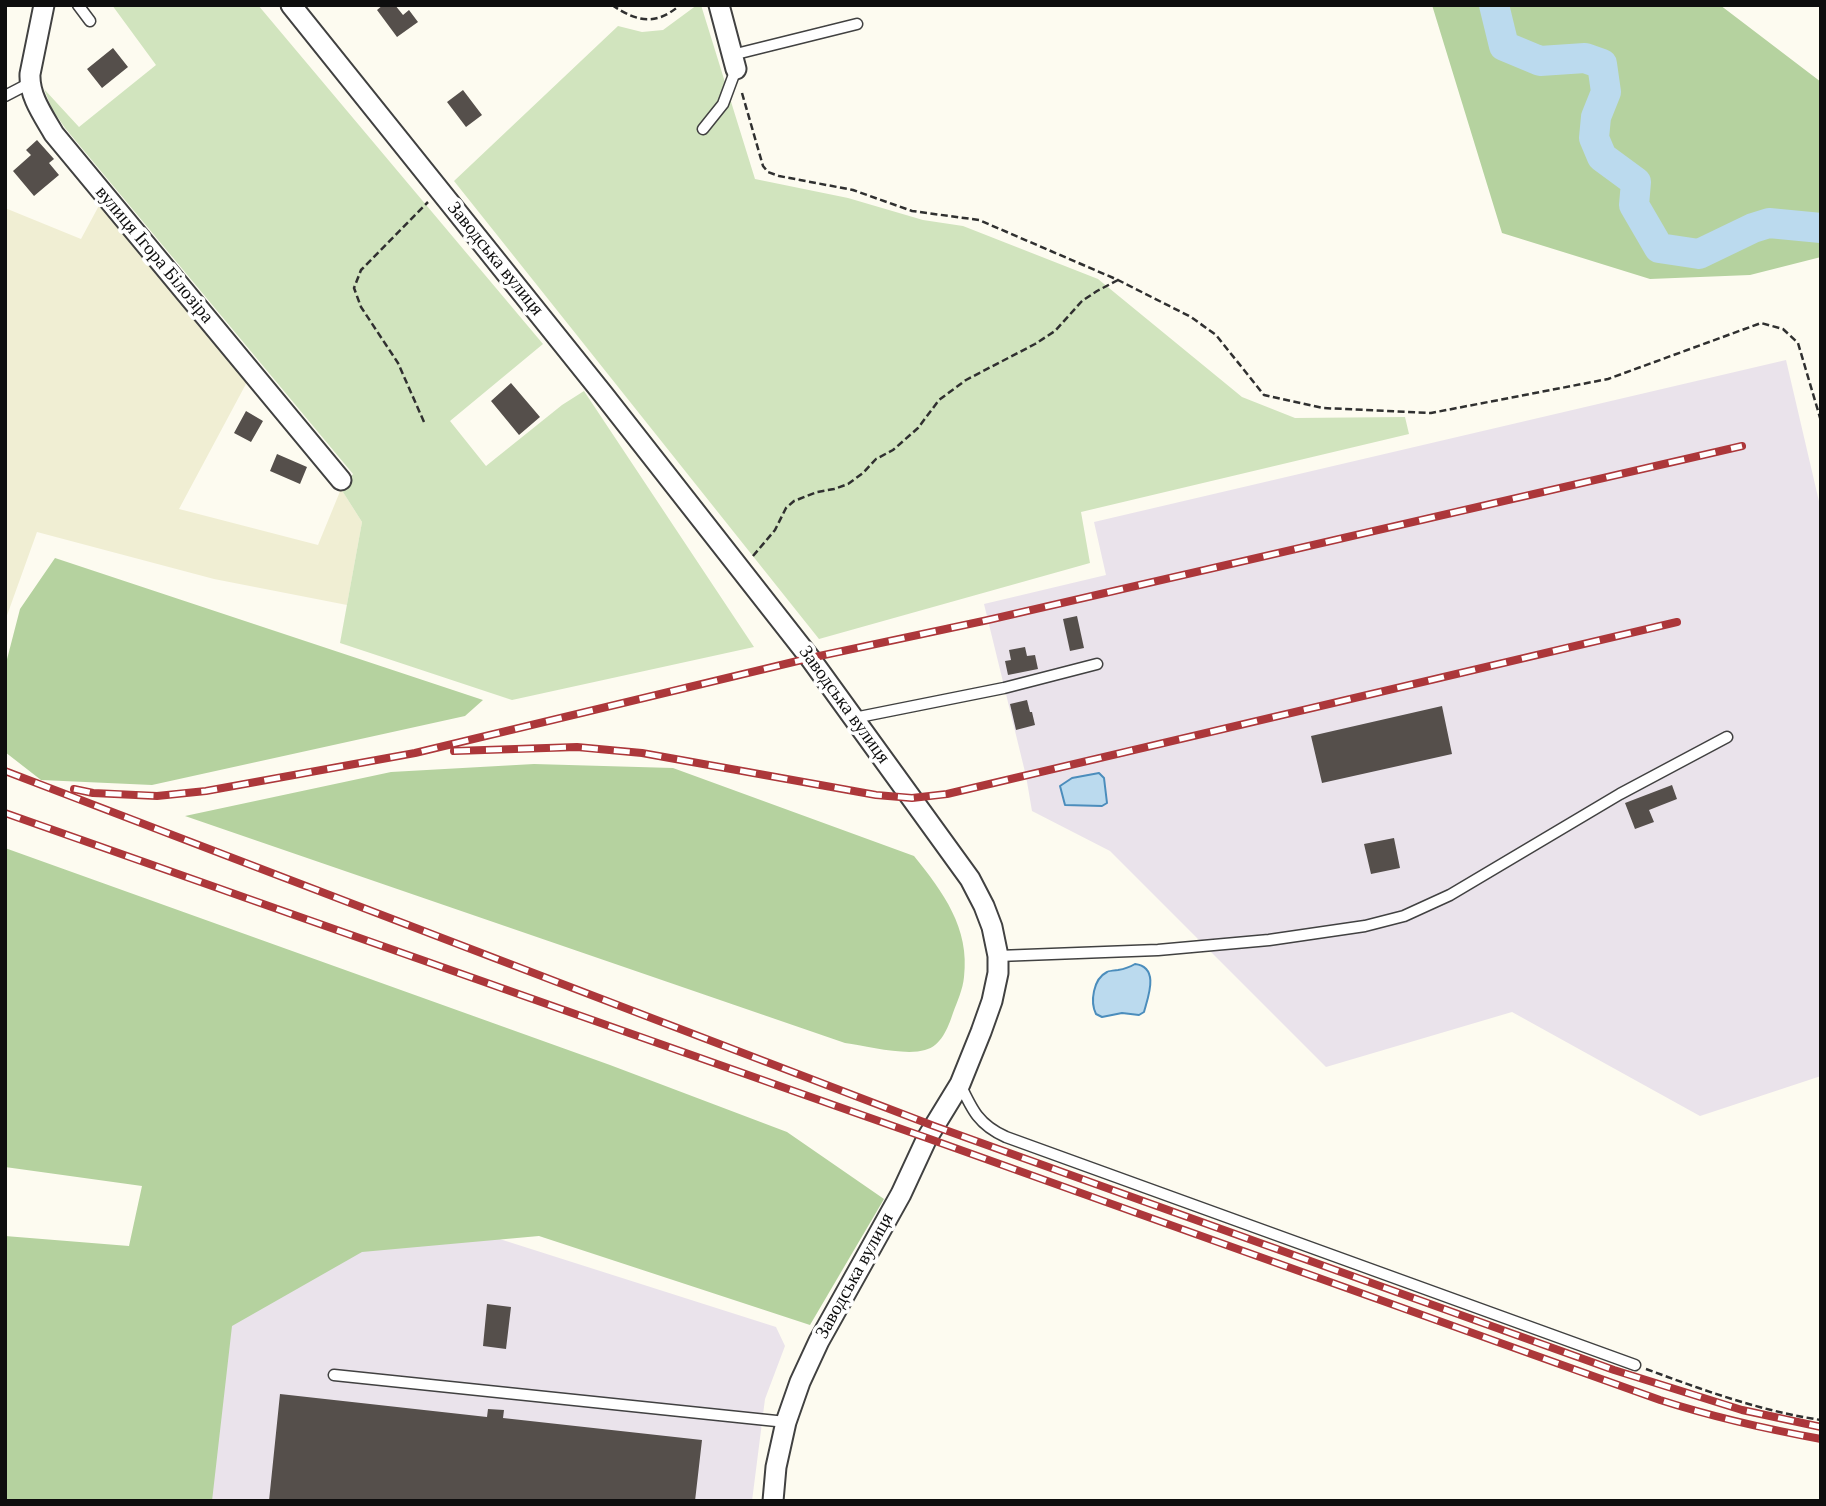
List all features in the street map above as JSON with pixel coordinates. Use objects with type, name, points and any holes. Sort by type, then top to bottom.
[{"type":"street","points":[[30,83],[44,5]]},
{"type":"street","name":"Заводська вулиця","points":[[290,5],[603,394],[810,658],[970,879],[992,927],[998,956],[998,973],[981,1032],[960,1084],[927,1138],[901,1194],[819,1341],[800,1382],[786,1422],[776,1467],[773,1501]]},
{"type":"street","points":[[719,5],[734,62]]},
{"type":"street","name":"вулиця Ігора Білозіра","points":[[30,83],[40,112],[54,134],[341,480]]},
{"type":"lane","points":[[78,5],[90,21]]},
{"type":"lane","points":[[704,129],[723,104],[734,62],[857,24]]},
{"type":"lane","points":[[5,96],[30,83]]},
{"type":"lane","points":[[854,718],[1004,688],[1097,664]]},
{"type":"lane","points":[[998,956],[1158,950],[1255,941],[1365,926],[1404,916],[1450,895],[1620,794],[1727,737]]},
{"type":"lane","points":[[960,1084],[972,1110],[983,1123],[1006,1137],[1635,1365]]},
{"type":"lane","points":[[334,1375],[786,1422]]},
{"type":"path","points":[[612,5],[624,13],[649,21],[680,5]]},
{"type":"path","points":[[734,62],[763,166],[768,172],[853,190],[912,211],[979,220],[1118,280],[1191,317],[1216,335],[1264,395],[1323,408],[1431,413],[1608,379],[1760,323],[1783,329],[1798,343],[1821,421]]},
{"type":"path","points":[[424,422],[398,363],[361,307],[354,288],[362,270],[440,191]]},
{"type":"path","points":[[739,568],[757,552],[775,530],[786,508],[794,501],[848,484],[918,428],[939,400],[965,380],[1055,331],[1082,301],[1118,280]]},
{"type":"path","points":[[1635,1365],[1742,1402],[1821,1420]]},
{"type":"shaded area","points":[[102,200],[247,382],[179,509],[318,545],[341,489],[362,522],[347,605],[214,579],[37,532],[5,621],[5,208],[81,239]]},
{"type":"shaded area","points":[[1786,360],[1821,510],[1821,1076],[1700,1116],[1512,1012],[1326,1067],[1110,851],[1032,811],[984,604],[1106,575],[1094,522]]},
{"type":"shaded area","points":[[173,1135],[776,1327],[785,1346],[765,1399],[752,1501],[99,1501]]},
{"type":"green space","points":[[112,5],[258,5],[543,344],[450,421],[486,466],[562,405],[584,391],[754,647],[512,700],[340,643],[362,522],[341,489],[353,474],[65,128],[52,109],[44,89],[79,127],[156,65]]},
{"type":"green space","points":[[697,5],[701,5],[755,179],[848,198],[923,220],[963,226],[1098,279],[1242,397],[1295,418],[1405,417],[1409,434],[1081,512],[1090,563],[819,639],[454,181],[618,26],[642,32],[663,30]]},
{"type":"green space","points":[[1432,5],[1720,5],[1821,82],[1821,257],[1750,275],[1650,279],[1502,233]]},
{"type":"green space","points":[[55,558],[483,700],[465,716],[152,785],[41,780],[5,752],[5,667],[20,609]]},
{"type":"green space","points":[[534,764],[673,768],[914,856],[944,897],[963,942],[963,982],[943,1036],[931,1048],[917,1052],[845,1043],[185,816],[391,772]]},
{"type":"green space","points":[[5,848],[610,1065],[787,1132],[884,1199],[810,1325],[539,1236],[362,1252],[232,1326],[212,1501],[5,1501],[5,1236],[129,1246],[142,1186],[5,1167]]},
{"type":"water","points":[[1099,773],[1104,778],[1107,803],[1102,806],[1065,805],[1060,786],[1072,778]]},
{"type":"water","points":[[1135,964],[1143,966],[1150,977],[1150,991],[1144,1012],[1139,1015],[1122,1013],[1102,1017],[1096,1014],[1093,997],[1102,975]]},
{"type":"building","points":[[383,5],[395,5],[403,15],[409,10],[418,22],[397,37],[377,10]]},
{"type":"building","points":[[113,48],[128,67],[102,88],[87,69]]},
{"type":"building","points":[[463,90],[482,115],[466,127],[447,102]]},
{"type":"building","points":[[37,140],[54,159],[49,163],[59,175],[34,196],[13,171],[31,155],[26,150]]},
{"type":"building","points":[[511,383],[540,417],[519,435],[491,401]]},
{"type":"building","points":[[246,411],[263,421],[251,442],[234,433]]},
{"type":"building","points":[[277,454],[307,467],[300,484],[270,471]]},
{"type":"building","points":[[1077,616],[1084,648],[1070,651],[1063,619]]},
{"type":"building","points":[[1025,647],[1027,656],[1035,655],[1038,669],[1008,675],[1005,661],[1011,660],[1009,650]]},
{"type":"building","points":[[1027,700],[1035,725],[1016,730],[1010,704]]},
{"type":"building","points":[[1442,706],[1452,754],[1322,783],[1311,736]]},
{"type":"building","points":[[1672,785],[1677,799],[1649,810],[1654,822],[1635,829],[1625,803]]},
{"type":"building","points":[[1394,838],[1400,868],[1371,874],[1364,844]]},
{"type":"building","points":[[487,1304],[511,1307],[506,1349],[483,1346]]},
{"type":"building","points":[[280,1394],[487,1417],[488,1409],[504,1410],[503,1418],[702,1440],[695,1501],[269,1501]]},
{"type":"waterway","points":[[1494,5],[1504,46],[1540,61],[1585,58],[1602,64],[1606,92],[1596,117],[1594,138],[1602,157],[1636,182],[1634,205],[1659,248],[1699,254],[1769,223],[1821,228]]},
{"type":"railway","points":[[74,789],[93,793],[157,796],[206,791],[415,753],[810,658],[988,620],[1742,446]]},
{"type":"railway","points":[[454,751],[577,747],[642,753],[876,795],[912,798],[947,794],[1677,622]]},
{"type":"railway","points":[[5,771],[934,1126],[1614,1370],[1742,1410],[1821,1427]]},
{"type":"railway","points":[[5,813],[1660,1400],[1740,1422],[1821,1439]]}]
